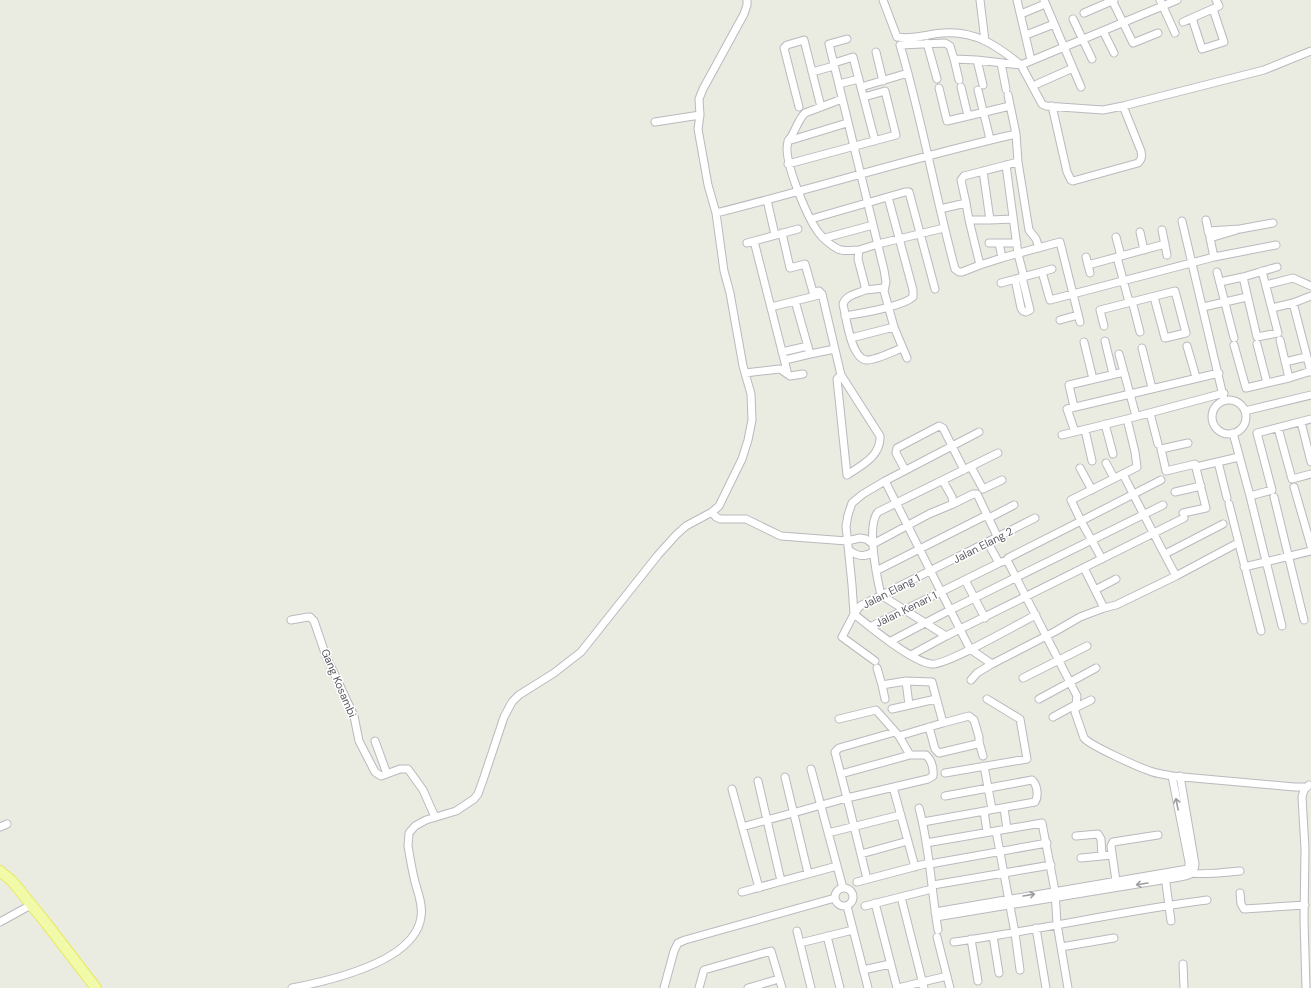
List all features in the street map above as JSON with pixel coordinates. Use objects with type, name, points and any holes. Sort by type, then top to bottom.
[{"type":"main road","points":[[0,871],[12,881],[96,988]]},
{"type":"street","points":[[292,988],[370,966],[396,952],[410,940],[421,918],[421,907],[412,868],[408,839],[409,834],[415,826],[426,820],[456,811],[470,802],[478,794],[504,717],[514,699],[581,652],[658,555],[676,535],[686,526],[712,512],[722,502],[742,459],[752,420],[752,394],[745,373],[730,293],[724,271],[716,213],[708,185],[698,129],[700,99],[703,89],[744,14],[747,0]]},
{"type":"street","points":[[883,0],[898,37],[909,39],[943,33],[965,33],[985,41],[997,47],[1021,65],[1042,104],[1046,106],[1103,110],[1123,106],[1264,70],[1311,51]]},
{"type":"street","points":[[980,0],[985,41]]},
{"type":"street","points":[[1017,0],[1031,60]]},
{"type":"street","points":[[954,59],[1021,65],[1122,23],[1162,3],[1177,0]]},
{"type":"street","points":[[1183,22],[1219,6],[1216,0]]},
{"type":"street","points":[[1084,13],[1111,1],[1133,43],[1158,33]]},
{"type":"street","points":[[1021,14],[1045,2],[1081,87]]},
{"type":"street","points":[[1162,3],[1175,33]]},
{"type":"street","points":[[1213,9],[1224,42]]},
{"type":"street","points":[[1073,18],[1092,59]]},
{"type":"street","points":[[1192,18],[1202,49],[1232,40]]},
{"type":"street","points":[[1026,35],[1054,24]]},
{"type":"street","points":[[1103,31],[1114,53]]},
{"type":"street","points":[[847,39],[829,44],[847,123],[886,278],[884,288],[888,307],[894,327],[907,358]]},
{"type":"street","points":[[799,107],[784,48],[786,45],[804,40],[821,107]]},
{"type":"street","points":[[959,80],[954,59],[946,42],[900,45],[908,73],[944,228],[957,271],[962,272],[1002,258],[1060,242],[1079,319],[1060,320]]},
{"type":"street","points":[[927,43],[937,80]]},
{"type":"street","points":[[876,52],[883,81]]},
{"type":"street","points":[[812,72],[853,57],[875,141]]},
{"type":"street","points":[[977,60],[984,113],[990,140]]},
{"type":"street","points":[[1000,63],[1016,134],[1018,162],[1029,230],[1036,239],[1039,248]]},
{"type":"street","points":[[1037,84],[1073,68]]},
{"type":"street","points":[[861,87],[908,73]]},
{"type":"street","points":[[839,84],[859,79]]},
{"type":"street","points":[[961,87],[968,116]]},
{"type":"street","points":[[939,88],[947,121],[1010,106]]},
{"type":"street","points":[[788,164],[896,135],[885,91],[864,97]]},
{"type":"street","points":[[842,99],[805,113],[801,116],[788,141],[788,164],[798,192],[818,232],[842,251],[859,250],[944,228]]},
{"type":"street","points":[[1052,106],[1067,172],[1073,181],[1110,172],[1141,161],[1142,157],[1123,106]]},
{"type":"street","points":[[655,122],[700,115]]},
{"type":"street","points":[[788,141],[847,123]]},
{"type":"street","points":[[716,213],[798,192],[927,155],[1016,134]]},
{"type":"street","points":[[980,265],[961,180],[964,176],[1018,162]]},
{"type":"street","points":[[1006,166],[1020,278]]},
{"type":"street","points":[[983,171],[990,220]]},
{"type":"street","points":[[811,220],[867,202],[909,192],[935,289]]},
{"type":"street","points":[[846,316],[888,307],[913,298],[913,290],[898,239],[888,197]]},
{"type":"street","points":[[767,200],[790,268],[804,264],[813,292],[819,291],[822,294],[841,375],[880,436],[880,443],[876,453],[867,462],[847,475],[836,379],[841,375]]},
{"type":"street","points":[[940,209],[966,203]]},
{"type":"street","points":[[969,220],[1013,219]]},
{"type":"street","points":[[1206,220],[1214,257]]},
{"type":"street","points":[[1182,221],[1224,397]]},
{"type":"street","points":[[1209,234],[1273,223]]},
{"type":"street","points":[[825,238],[873,225]]},
{"type":"street","points":[[747,243],[798,229]]},
{"type":"street","points":[[1162,230],[1167,255]]},
{"type":"street","points":[[1140,232],[1144,250]]},
{"type":"street","points":[[1116,237],[1123,280],[1140,332]]},
{"type":"street","points":[[754,241],[787,371]]},
{"type":"street","points":[[989,243],[1016,243]]},
{"type":"street","points":[[999,244],[1002,258]]},
{"type":"street","points":[[1090,273],[1087,261],[1119,256],[1165,244]]},
{"type":"street","points":[[1042,272],[1050,300],[1214,257],[1276,245]]},
{"type":"street","points":[[859,250],[858,259],[865,290]]},
{"type":"street","points":[[1220,282],[1277,267]]},
{"type":"street","points":[[1001,283],[1052,270]]},
{"type":"street","points":[[1243,277],[1257,337],[1278,334],[1262,271]]},
{"type":"street","points":[[1217,272],[1226,302],[1246,388],[1311,372],[1293,303]]},
{"type":"street","points":[[1266,285],[1293,278],[1311,286]]},
{"type":"street","points":[[884,288],[865,290],[845,300],[843,304],[850,338],[855,351],[859,356],[866,360],[871,360],[902,348]]},
{"type":"street","points":[[1104,326],[1100,310],[1176,291],[1186,333],[1164,338],[1154,297]]},
{"type":"street","points":[[771,307],[822,294]]},
{"type":"street","points":[[1272,308],[1293,303],[1311,296]]},
{"type":"street","points":[[1203,307],[1247,297]]},
{"type":"street","points":[[795,301],[810,354]]},
{"type":"street","points":[[850,338],[894,327]]},
{"type":"street","points":[[1280,340],[1289,378]]},
{"type":"street","points":[[1105,341],[1113,374]]},
{"type":"street","points":[[1084,342],[1093,379]]},
{"type":"street","points":[[1257,344],[1267,383]]},
{"type":"street","points":[[782,352],[808,346]]},
{"type":"street","points":[[1187,346],[1196,377]]},
{"type":"street","points":[[1142,348],[1152,388]]},
{"type":"street","points":[[784,360],[835,349]]},
{"type":"street","points":[[1119,354],[1136,416]]},
{"type":"street","points":[[1285,362],[1306,356]]},
{"type":"street","points":[[745,373],[780,369],[790,376],[803,374]]},
{"type":"street","points":[[1074,407],[1069,385],[1124,372]]},
{"type":"street","points":[[1075,432],[1067,409],[1196,377],[1219,373]]},
{"type":"street","points":[[838,389],[850,388]]},
{"type":"street","points":[[1245,411],[1311,394]]},
{"type":"street","points":[[1062,435],[1136,416],[1224,397],[1237,401],[1245,411],[1246,421],[1240,430],[1232,433],[1225,433],[1219,430],[1212,420],[1214,408],[1224,397]]},
{"type":"street","points":[[1150,413],[1158,444]]},
{"type":"street","points":[[1102,559],[1071,500],[1137,467],[1127,419]]},
{"type":"street","points":[[1250,496],[1272,490],[1257,433],[1311,419]]},
{"type":"street","points":[[1301,422],[1308,435],[1311,462]]},
{"type":"street","points":[[1105,424],[1113,454]]},
{"type":"street","points":[[905,470],[896,453],[897,448],[939,426],[943,428],[952,447],[983,489],[1002,480]]},
{"type":"street","points":[[1278,428],[1292,479],[1311,474]]},
{"type":"street","points":[[1085,430],[1092,461]]},
{"type":"street","points":[[885,699],[876,665],[842,637],[854,614],[846,526],[852,503],[862,494],[885,481],[979,432]]},
{"type":"street","points":[[1232,433],[1250,496],[1282,626]]},
{"type":"street","points":[[911,655],[946,636],[1154,533],[1184,516],[1206,508],[1195,464],[1166,471],[1161,450],[1188,443]]},
{"type":"street","points":[[946,636],[881,595],[873,552],[876,514],[998,453]]},
{"type":"street","points":[[1196,467],[1239,457]]},
{"type":"street","points":[[1218,462],[1261,631]]},
{"type":"street","points":[[1106,463],[1114,478]]},
{"type":"street","points":[[1080,468],[1092,490]]},
{"type":"street","points":[[1123,474],[1176,576]]},
{"type":"street","name":"Jalan Kenari 1","points":[[870,627],[999,563],[1008,560],[1008,558],[1036,543],[1134,495],[1161,480]]},
{"type":"street","points":[[885,481],[942,591],[970,649],[992,664]]},
{"type":"street","points":[[943,481],[952,497],[953,504]]},
{"type":"street","points":[[1175,492],[1201,486]]},
{"type":"street","points":[[1294,488],[1311,546]]},
{"type":"street","points":[[873,544],[929,514],[976,493],[998,538]]},
{"type":"street","points":[[1274,497],[1304,620]]},
{"type":"street","points":[[876,571],[983,517],[988,517],[1014,505]]},
{"type":"street","points":[[891,642],[926,622],[1093,541],[1163,505]]},
{"type":"street","points":[[712,512],[720,519],[746,518],[781,536],[847,541],[863,538],[869,540],[873,544]]},
{"type":"street","name":"Jalan Elang 2","points":[[931,571],[1035,518]]},
{"type":"street","points":[[1165,554],[1223,524]]},
{"type":"street","points":[[988,543],[999,563]]},
{"type":"street","points":[[971,680],[977,673],[992,664],[1047,636],[1080,617],[1116,605],[1176,576],[1234,545]]},
{"type":"street","points":[[849,550],[860,556],[867,556],[873,552]]},
{"type":"street","points":[[1244,567],[1311,551]]},
{"type":"street","points":[[1008,560],[1071,682],[1077,696],[1075,706],[1082,734],[1086,740],[1156,773],[1172,776],[1294,787],[1309,786]]},
{"type":"street","points":[[1084,568],[1104,608]]},
{"type":"street","name":"Jalan Elang 1","points":[[854,614],[860,606],[931,571]]},
{"type":"street","points":[[1095,590],[1116,579]]},
{"type":"street","points":[[965,580],[984,618]]},
{"type":"street","points":[[854,614],[870,627],[911,655],[924,663],[936,665],[1036,615]]},
{"type":"street","name":"Gang Kosambi","points":[[291,620],[308,617],[312,619],[336,679],[354,716],[359,741],[375,772],[379,776],[387,774]]},
{"type":"street","points":[[1023,678],[1087,646]]},
{"type":"street","points":[[1038,699],[1096,668]]},
{"type":"street","points":[[882,685],[906,681],[932,682],[943,723]]},
{"type":"street","points":[[906,681],[909,705]]},
{"type":"street","points":[[892,709],[936,699]]},
{"type":"street","points":[[945,773],[1027,759],[1020,719],[987,699]]},
{"type":"street","points":[[1053,717],[1091,700]]},
{"type":"street","points":[[839,719],[876,710],[897,734],[910,755]]},
{"type":"street","points":[[867,879],[835,752],[839,748],[969,716],[974,720],[983,756]]},
{"type":"street","points":[[930,726],[935,749],[939,753],[979,742]]},
{"type":"street","points":[[375,741],[387,774],[400,769],[408,769],[422,790],[435,817]]},
{"type":"street","points":[[742,827],[847,798],[928,779],[933,776],[934,769],[931,759],[926,755],[910,755],[841,774]]},
{"type":"street","points":[[984,766],[992,809]]},
{"type":"street","points":[[811,769],[842,888]]},
{"type":"street","points":[[1172,776],[1195,864],[1194,870],[1189,872]]},
{"type":"street","points":[[1180,776],[1187,838]]},
{"type":"street","points":[[785,777],[808,873]]},
{"type":"street","points":[[923,822],[1035,802],[1037,797],[1034,782],[1032,780],[945,796]]},
{"type":"street","points":[[758,781],[781,881]]},
{"type":"street","points":[[1306,988],[1308,920],[1305,906],[1305,849],[1302,797],[1309,786]]},
{"type":"street","points":[[893,787],[915,867]]},
{"type":"street","points":[[732,789],[759,888]]},
{"type":"street","points":[[919,808],[923,822],[930,887],[936,915],[938,934],[950,988]]},
{"type":"street","points":[[1004,808],[1007,829]]},
{"type":"street","points":[[984,811],[987,832]]},
{"type":"street","points":[[828,833],[900,815]]},
{"type":"street","points":[[926,842],[1041,823],[1044,825],[1055,894],[1057,924],[1068,988]]},
{"type":"street","points":[[996,831],[1015,932],[1020,970]]},
{"type":"street","points":[[1076,836],[1095,833],[1101,838],[1112,842],[1158,835]]},
{"type":"street","points":[[1101,838],[1102,856]]},
{"type":"street","points":[[861,854],[908,841]]},
{"type":"street","points":[[1112,842],[1111,846],[1116,881]]},
{"type":"street","points":[[856,882],[928,864],[1047,844]]},
{"type":"street","points":[[1081,858],[1112,855]]},
{"type":"street","points":[[865,906],[930,887],[1051,865]]},
{"type":"street","points":[[742,892],[837,866]]},
{"type":"street","points":[[936,915],[1189,872],[1240,871]]},
{"type":"street","points":[[1055,894],[1116,881],[1165,876]]},
{"type":"street","points":[[1165,876],[1171,921]]},
{"type":"street","points":[[842,888],[837,892],[835,898],[838,904],[847,906]]},
{"type":"street","points":[[842,888],[846,888],[852,893],[852,901],[847,906]]},
{"type":"street","points":[[1240,892],[1241,904],[1244,908],[1305,906]]},
{"type":"street","points":[[900,897],[923,985]]},
{"type":"street","points":[[664,988],[674,951],[678,943],[835,898]]},
{"type":"street","points":[[954,942],[1168,905],[1207,900]]},
{"type":"street","points":[[875,903],[897,988],[923,985],[947,976]]},
{"type":"street","points":[[0,922],[31,905]]},
{"type":"street","points":[[847,906],[868,988]]},
{"type":"street","points":[[1036,928],[1046,988]]},
{"type":"street","points":[[800,943],[853,930]]},
{"type":"street","points":[[797,931],[811,988]]},
{"type":"street","points":[[826,936],[840,988]]},
{"type":"street","points":[[993,936],[999,973]]},
{"type":"street","points":[[1061,946],[1114,938]]},
{"type":"street","points":[[972,940],[978,981]]},
{"type":"street","points":[[699,988],[704,970],[771,951],[782,988]]},
{"type":"street","points":[[863,970],[890,964]]},
{"type":"street","points":[[1183,964],[1184,988]]},
{"type":"street","points":[[751,988],[779,979]]}]
